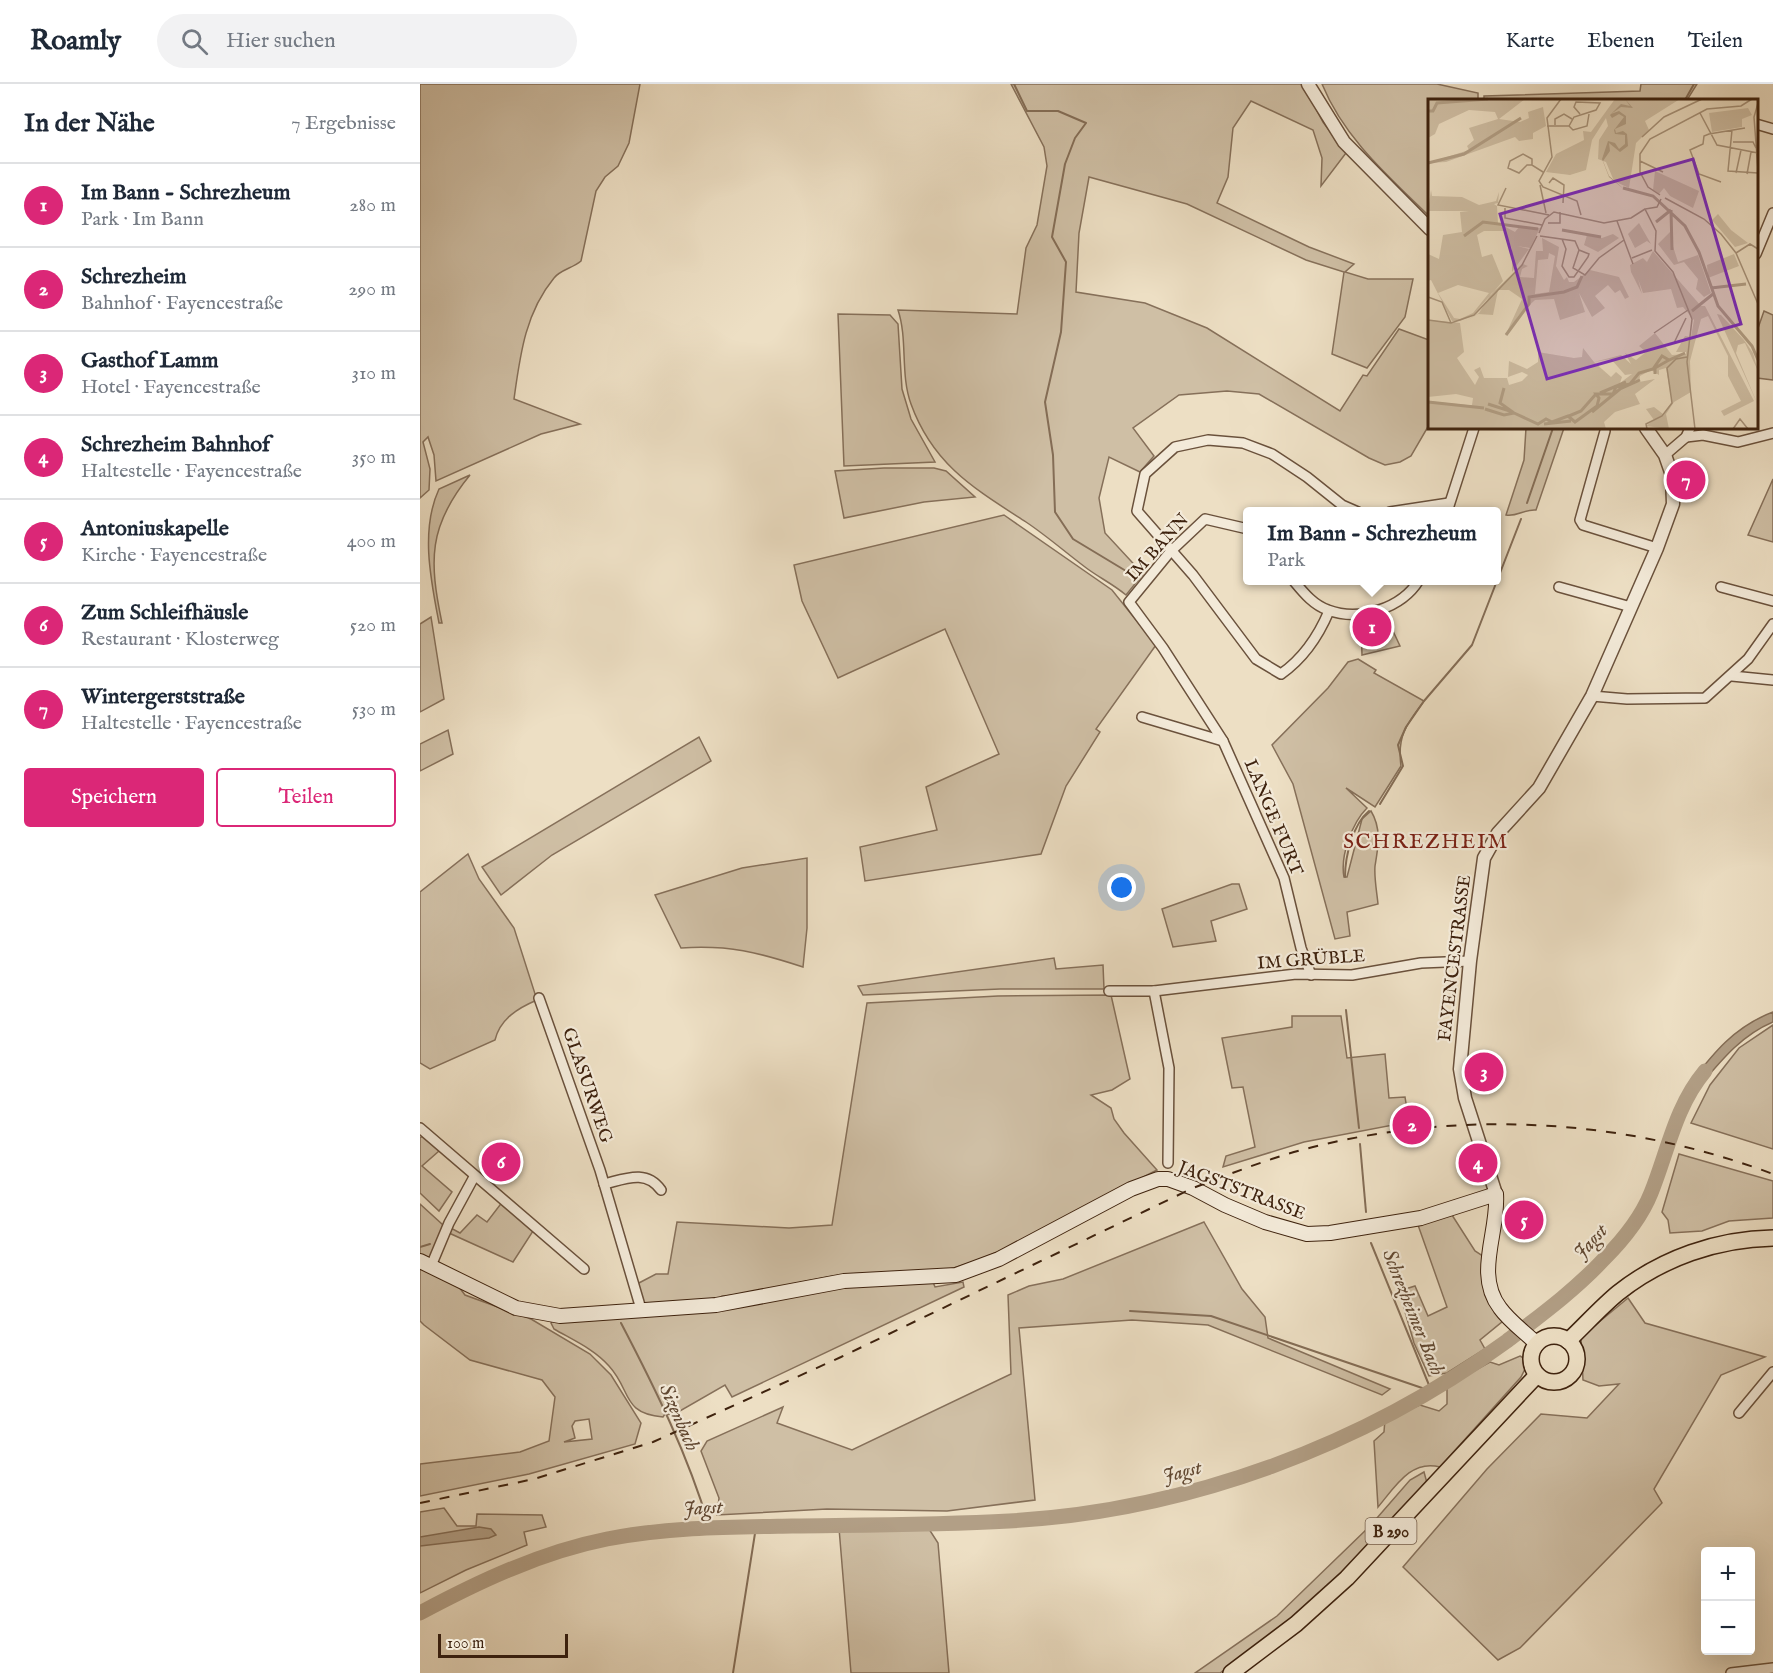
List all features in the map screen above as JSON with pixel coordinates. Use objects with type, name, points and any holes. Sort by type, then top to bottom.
[{"type":"main road","name":"JAGSTSTRASSE","points":[[425,1264],[516,1308],[560,1317],[614,1311],[716,1305],[844,1281],[956,1275],[1019,1250],[1131,1189],[1158,1179],[1168,1179],[1193,1188],[1265,1222],[1307,1234],[1330,1233],[1421,1218],[1496,1194]]},
{"type":"main road","name":"FAYENCESTRASSE","points":[[1496,1194],[1498,1210],[1487,1271],[1491,1292],[1511,1320],[1533,1340]]},
{"type":"main road","points":[[1568,1341],[1619,1293],[1658,1267],[1701,1249],[1739,1241],[1773,1238]]},
{"type":"main road","points":[[1556,1336],[1568,1341],[1577,1354],[1575,1369],[1571,1376],[1557,1382],[1542,1379],[1537,1374],[1531,1356],[1533,1340],[1556,1336]]},
{"type":"main road","name":"B 290","points":[[1231,1673],[1296,1624],[1347,1578],[1537,1374]]},
{"type":"street","points":[[1308,84],[1344,142],[1428,226]]},
{"type":"street","points":[[1758,125],[1773,129]]},
{"type":"street","points":[[1758,249],[1773,213]]},
{"type":"street","points":[[1448,507],[1474,429]]},
{"type":"street","name":"FAYENCESTRASSE","points":[[1496,1194],[1465,1098],[1460,1069],[1470,962],[1484,858],[1498,833],[1539,788],[1592,696],[1657,548],[1673,504],[1672,475],[1665,455],[1647,429]]},
{"type":"street","points":[[1605,431],[1580,520],[1583,525],[1657,548]]},
{"type":"street","points":[[1665,455],[1688,432],[1738,442],[1773,433]]},
{"type":"street","points":[[1329,610],[1321,630],[1304,655],[1281,674],[1256,659],[1193,575],[1170,552],[1137,511],[1145,474],[1175,447],[1208,440],[1243,443],[1272,454],[1347,507]]},
{"type":"street","name":"IM BANN","points":[[1129,603],[1170,552],[1205,519],[1243,528]]},
{"type":"street","points":[[1297,585],[1309,599],[1329,610],[1357,614],[1381,610],[1410,595],[1416,585]]},
{"type":"street","points":[[1559,587],[1631,607]]},
{"type":"street","points":[[1721,587],[1773,601]]},
{"type":"street","name":"LANGE FURT","points":[[1129,603],[1163,648],[1223,741],[1284,878],[1301,948],[1311,975]]},
{"type":"street","points":[[1592,696],[1627,699],[1705,698],[1732,676],[1773,624]]},
{"type":"street","points":[[1732,676],[1773,680]]},
{"type":"street","points":[[1142,717],[1223,741]]},
{"type":"street","name":"IM GRÜBLE","points":[[1108,991],[1154,991],[1296,974],[1352,975],[1421,963],[1470,962]]},
{"type":"street","points":[[1154,991],[1169,1068],[1168,1163]]},
{"type":"street","name":"GLASURWEG","points":[[539,998],[604,1184],[641,1309]]},
{"type":"street","points":[[420,1128],[584,1269]]},
{"type":"street","points":[[425,1264],[474,1176]]},
{"type":"street","points":[[604,1184],[642,1177],[654,1181],[661,1190]]},
{"type":"street","points":[[1739,1413],[1773,1372]]},
{"type":"street","points":[[1731,1673],[1773,1668]]},
{"type":"shaded area","points":[[420,84],[640,84],[629,143],[618,166],[605,177],[596,191],[581,261],[557,275],[544,291],[530,320],[519,367],[514,399],[580,424],[541,434],[436,481],[434,455],[428,437],[423,442],[430,469],[429,490],[420,498]]},
{"type":"shaded area","points":[[1011,84],[1303,84],[1323,122],[1346,153],[1321,186],[1322,158],[1313,130],[1251,101],[1233,128],[1228,177],[1217,203],[1309,247],[1354,264],[1345,272],[1368,279],[1413,279],[1405,317],[1367,368],[1332,354],[1344,272],[1306,260],[1187,204],[1089,177],[1079,233],[1076,292],[1145,303],[1207,328],[1340,411],[1363,375],[1367,376],[1399,329],[1428,340],[1428,427],[1411,456],[1400,462],[1385,465],[1259,394],[1227,391],[1179,395],[1133,428],[1154,456],[1140,472],[1109,457],[1099,498],[1105,533],[1143,574],[1126,595],[958,474],[931,444],[911,404],[906,381],[903,333],[898,310],[1017,314],[1026,248],[1037,225],[1047,166],[1044,147]]},
{"type":"shaded area","points":[[1322,84],[1437,84],[1478,93],[1478,99],[1428,99],[1428,215],[1368,155],[1331,104]]},
{"type":"shaded area","points":[[1641,84],[1697,84],[1688,99],[1484,99],[1484,96],[1640,91]]},
{"type":"shaded area","points":[[1764,311],[1773,315],[1773,380],[1758,378],[1758,328]]},
{"type":"shaded area","points":[[838,314],[890,315],[898,324],[902,389],[911,419],[935,462],[844,466]]},
{"type":"shaded area","points":[[1526,429],[1564,429],[1536,510],[1506,515],[1524,460]]},
{"type":"shaded area","points":[[934,468],[946,471],[975,497],[924,502],[844,518],[835,471]]},
{"type":"shaded area","points":[[470,475],[446,511],[435,545],[435,581],[442,623],[439,623],[429,556],[433,505],[439,489]]},
{"type":"shaded area","points":[[1773,479],[1773,542],[1748,535]]},
{"type":"shaded area","points":[[1004,515],[1112,590],[1156,645],[1096,729],[1100,732],[1066,786],[1041,854],[865,881],[860,847],[937,830],[926,787],[999,754],[945,629],[838,678],[802,601],[794,565]]},
{"type":"shaded area","points":[[1385,614],[1400,646],[1362,655],[1361,619]]},
{"type":"shaded area","points":[[431,617],[444,699],[420,712],[420,624]]},
{"type":"shaded area","points":[[1358,659],[1376,670],[1374,673],[1424,701],[1404,731],[1400,747],[1401,766],[1375,807],[1346,788],[1367,808],[1348,840],[1344,859],[1344,877],[1347,877],[1362,819],[1371,811],[1378,832],[1375,880],[1378,904],[1347,912],[1350,936],[1335,939],[1293,784],[1272,745],[1328,688],[1348,662]]},
{"type":"shaded area","points":[[448,730],[453,754],[420,771],[420,744]]},
{"type":"shaded area","points":[[699,737],[711,761],[552,855],[501,895],[482,867]]},
{"type":"shaded area","points":[[468,854],[479,879],[514,928],[537,1000],[505,1020],[495,1040],[430,1069],[420,1063],[420,892]]},
{"type":"shaded area","points":[[807,858],[807,928],[803,967],[743,951],[681,948],[655,895],[742,868]]},
{"type":"shaded area","points":[[1232,884],[1239,884],[1247,909],[1211,921],[1216,941],[1173,947],[1162,909]]},
{"type":"shaded area","points":[[1054,958],[1056,969],[1103,965],[1104,989],[1000,989],[863,995],[858,986]]},
{"type":"shaded area","points":[[1111,995],[1130,1079],[1112,1090],[1091,1095],[1111,1108],[1114,1119],[1124,1133],[1157,1170],[1033,1236],[957,1267],[917,1273],[848,1274],[722,1296],[722,1301],[643,1306],[637,1284],[656,1274],[668,1274],[677,1222],[789,1228],[832,1225],[867,1003],[998,996]]},
{"type":"shaded area","points":[[1773,1012],[1773,1022],[1741,1042],[1698,1088],[1687,1087],[1724,1043],[1746,1026]]},
{"type":"shaded area","points":[[1292,1016],[1341,1016],[1347,1058],[1385,1054],[1389,1098],[1405,1097],[1409,1122],[1304,1142],[1223,1167],[1226,1156],[1255,1147],[1243,1087],[1232,1088],[1222,1038],[1292,1027]]},
{"type":"shaded area","points":[[1773,1025],[1773,1149],[1691,1123],[1710,1085],[1739,1048]]},
{"type":"shaded area","points":[[424,1135],[439,1151],[422,1166],[452,1192],[439,1211],[420,1193],[420,1138]]},
{"type":"shaded area","points":[[1679,1154],[1773,1181],[1773,1218],[1729,1221],[1702,1231],[1670,1233],[1668,1220],[1662,1212]]},
{"type":"shaded area","points":[[503,1201],[535,1228],[513,1262],[449,1233],[451,1228],[460,1233],[477,1215],[487,1222]]},
{"type":"shaded area","points":[[420,1204],[443,1225],[431,1266],[420,1261]]},
{"type":"shaded area","points":[[1452,1215],[1475,1251],[1483,1256],[1483,1282],[1493,1306],[1503,1321],[1480,1340],[1485,1349],[1447,1373],[1429,1376],[1414,1343],[1399,1291],[1415,1286],[1428,1316],[1447,1307],[1418,1225]]},
{"type":"shaded area","points":[[1204,1222],[1242,1289],[1265,1317],[1268,1338],[1390,1389],[1382,1395],[1208,1325],[1132,1320],[1019,1328],[1035,1500],[947,1511],[827,1509],[717,1515],[719,1498],[701,1451],[707,1441],[783,1407],[777,1423],[852,1450],[1011,1374],[1008,1295],[1029,1286],[1063,1279]]},
{"type":"shaded area","points":[[420,1264],[456,1283],[465,1295],[531,1319],[590,1354],[611,1375],[641,1423],[635,1444],[529,1474],[420,1496],[420,1464],[520,1452],[549,1441],[555,1397],[542,1380],[470,1360],[420,1321]],"holes":[[[589,1419],[592,1439],[564,1442],[575,1438],[572,1426],[575,1421]]]},
{"type":"shaded area","points":[[933,1282],[935,1287],[963,1282],[964,1287],[732,1397],[725,1385],[673,1415],[665,1414],[663,1417],[650,1415],[634,1406],[616,1375],[603,1360],[583,1345],[554,1329],[551,1323],[553,1320],[851,1286]]},
{"type":"shaded area","points":[[1628,1298],[1645,1323],[1765,1357],[1721,1375],[1654,1489],[1662,1503],[1520,1648],[1498,1660],[1403,1567],[1487,1469],[1541,1414],[1587,1418],[1619,1384],[1599,1386],[1583,1380],[1581,1337]]},
{"type":"shaded area","points":[[1520,1356],[1529,1361],[1521,1377],[1440,1467],[1420,1467],[1404,1476],[1378,1507],[1374,1441],[1384,1432],[1385,1419],[1420,1405],[1439,1411],[1447,1404],[1447,1386],[1490,1362],[1499,1365]]},
{"type":"shaded area","points":[[1424,1472],[1427,1483],[1364,1552],[1295,1616],[1220,1673],[1195,1673],[1277,1616],[1370,1526],[1410,1480]]},
{"type":"shaded area","points":[[444,1508],[457,1526],[476,1526],[477,1514],[542,1515],[546,1527],[524,1532],[527,1545],[466,1570],[420,1593],[420,1512]]},
{"type":"shaded area","points":[[479,1527],[491,1529],[496,1535],[489,1538],[420,1546],[420,1537]]},
{"type":"shaded area","points":[[839,1528],[929,1529],[938,1543],[949,1673],[851,1673]]},
{"type":"waterway","points":[[1014,84],[1027,111],[1058,111],[1086,123],[1075,138],[1065,164],[1052,237],[1066,262],[1061,332],[1045,402],[1053,455],[1055,512],[1073,539],[1136,577]]},
{"type":"waterway","name":"Schrezheimer Bach","points":[[1686,99],[1694,84]]},
{"type":"waterway","name":"Schrezheimer Bach","points":[[1527,503],[1553,429]]},
{"type":"waterway","name":"Schrezheimer Bach","points":[[1501,570],[1521,519]]},
{"type":"waterway","name":"Schrezheimer Bach","points":[[1380,804],[1403,766],[1398,745],[1406,727],[1424,701],[1472,645],[1495,585]]},
{"type":"waterway","name":"Schrezheimer Bach","points":[[1345,877],[1346,860],[1354,832],[1369,811]]},
{"type":"waterway","name":"Schrezheimer Bach","points":[[1346,1010],[1359,1128]]},
{"type":"waterway","name":"Jagst","points":[[420,1613],[510,1569],[558,1552],[607,1539],[699,1528],[955,1523],[1076,1515],[1142,1503],[1207,1487],[1271,1467],[1333,1441],[1393,1412],[1452,1378],[1507,1341],[1593,1270],[1637,1220],[1651,1193],[1679,1114],[1705,1071]]},
{"type":"waterway","name":"Schrezheimer Bach","points":[[1360,1144],[1366,1212]]},
{"type":"waterway","name":"Schrezheimer Bach","points":[[1371,1243],[1431,1390]]},
{"type":"waterway","name":"Sizenbach","points":[[420,1247],[430,1244]]},
{"type":"waterway","points":[[1130,1311],[1211,1316],[1431,1391]]},
{"type":"waterway","name":"Sizenbach","points":[[621,1323],[670,1422],[709,1526]]},
{"type":"waterway","points":[[733,1673],[756,1527]]},
{"type":"railway","points":[[420,1503],[534,1479],[653,1442],[841,1357],[1193,1188],[1268,1160],[1313,1147],[1371,1135],[1429,1127],[1487,1124],[1545,1126],[1603,1131],[1661,1141],[1717,1155],[1773,1174]]},
{"type":"place","name":"Wintergerststraße","points":[[1686,480]]},
{"type":"place","name":"Im Bann - Schrezheum","points":[[1372,627]]},
{"type":"place","name":"Gasthof Lamm","points":[[1484,1072]]},
{"type":"place","name":"Schrezheim","points":[[1412,1125]]},
{"type":"place","name":"Zum Schleifhäusle","points":[[501,1162]]},
{"type":"place","name":"Schrezheim Bahnhof","points":[[1478,1163]]},
{"type":"place","name":"Antoniuskapelle","points":[[1524,1220]]},
{"type":"district","name":"SCHREZHEIM","points":[[1426,841]]}]
